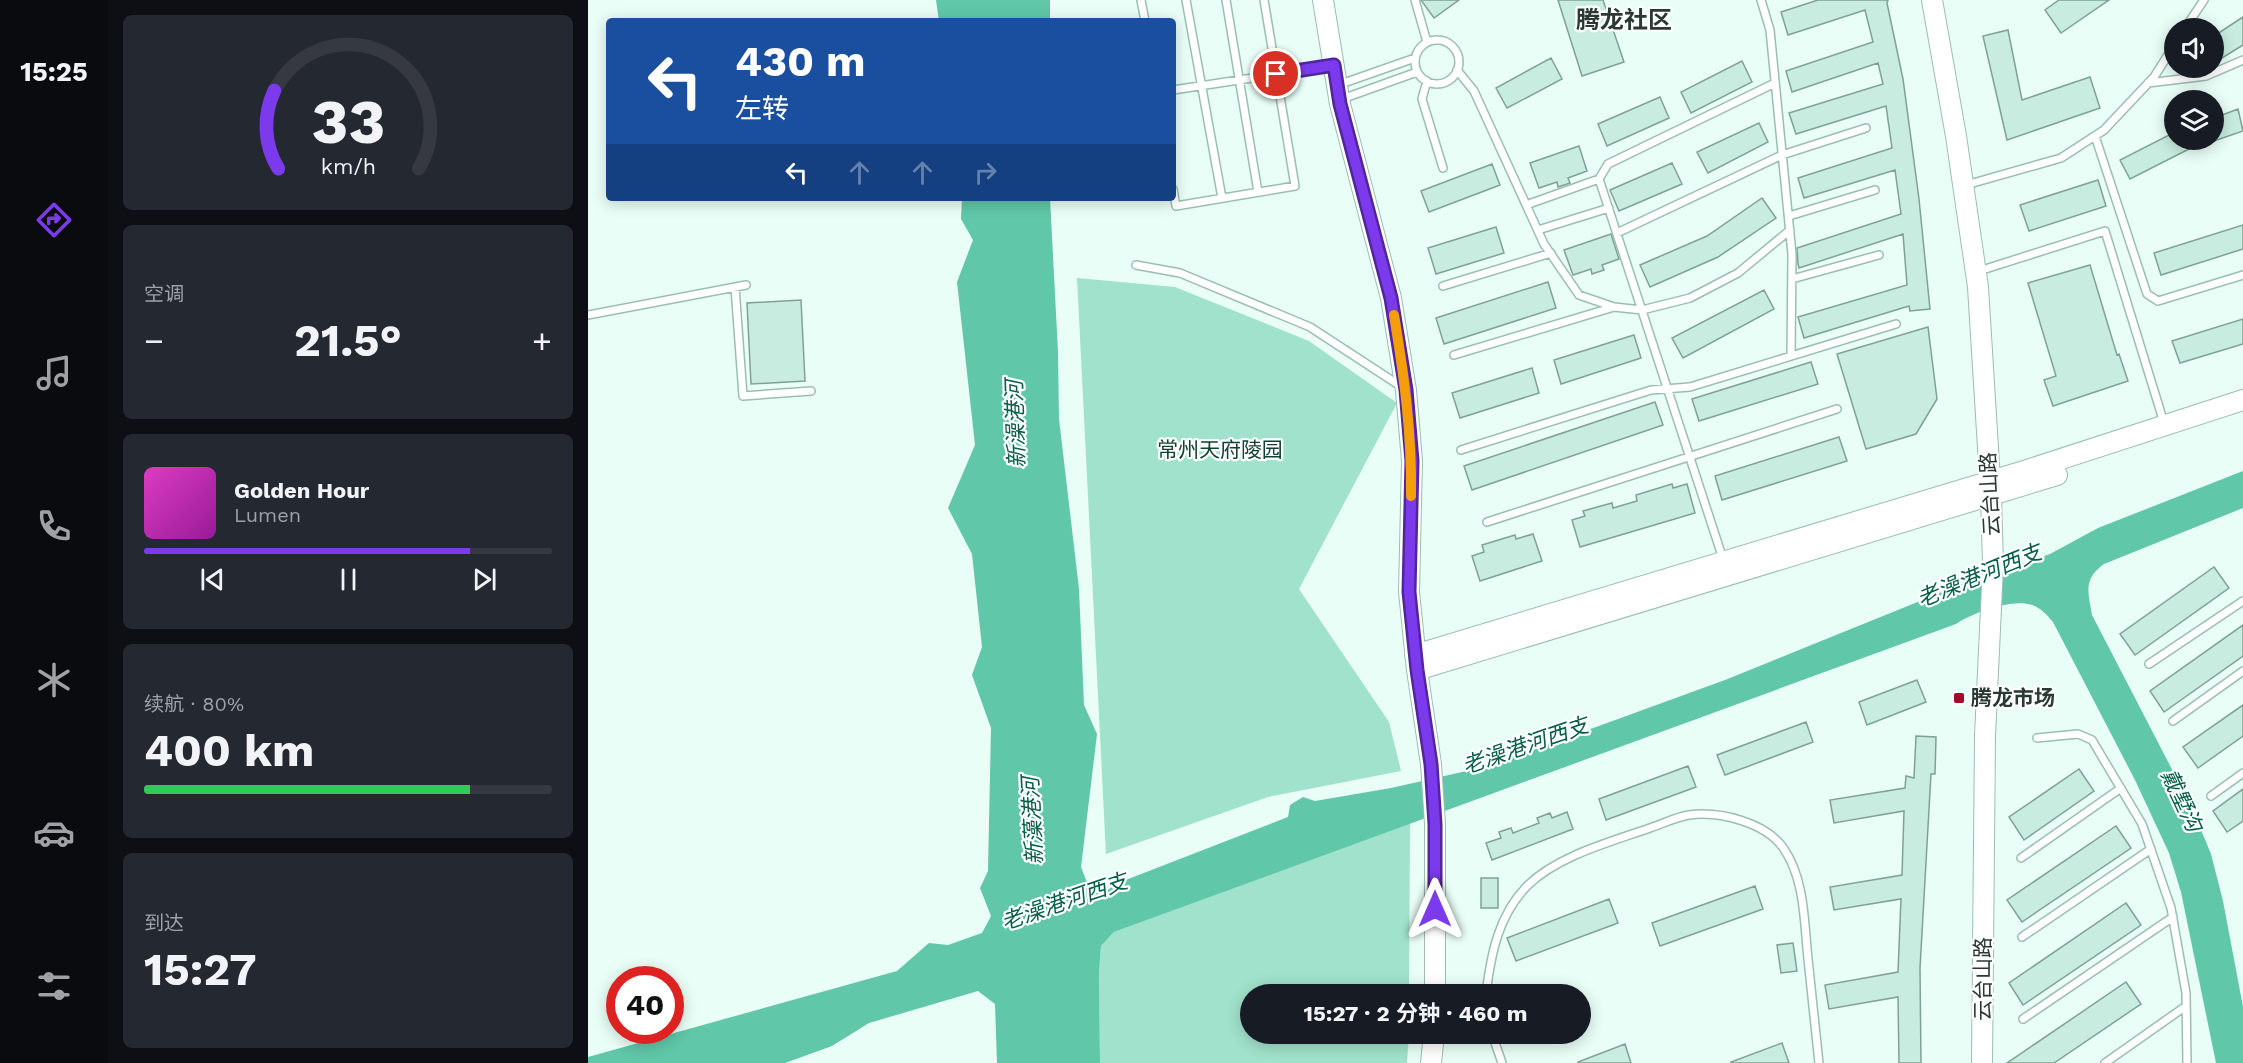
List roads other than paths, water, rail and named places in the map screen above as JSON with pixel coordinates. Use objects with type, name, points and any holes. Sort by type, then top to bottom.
[{"type":"street","points":[[1323,0],[1338,92],[1391,298],[1406,390],[1412,461],[1409,592],[1416,662],[1431,764],[1435,824],[1435,984]]},
{"type":"street","name":"云台山路","points":[[1932,0],[1976,272],[1990,489],[1993,565],[1985,736],[1983,1063]]},
{"type":"street","points":[[1416,662],[1723,562],[1990,489],[2243,400]]},
{"type":"street","points":[[1416,662],[2243,414]]},
{"type":"street","points":[[1431,1063],[1433,1044]]},
{"type":"lane","points":[[1141,0],[1144,18]]},
{"type":"lane","points":[[1185,0],[1222,198]]},
{"type":"lane","points":[[1226,0],[1258,192]]},
{"type":"lane","points":[[1175,201],[1176,206],[1295,186],[1264,0]]},
{"type":"lane","points":[[1415,0],[1427,42]]},
{"type":"lane","points":[[1761,0],[1770,30],[1789,216],[1792,279],[1791,356]]},
{"type":"lane","points":[[2192,18],[2204,0]]},
{"type":"lane","points":[[1442,41],[1454,49],[1459,63],[1457,70],[1447,81],[1433,84],[1417,72],[1415,58],[1427,42],[1442,41]]},
{"type":"lane","points":[[1338,92],[1415,58]]},
{"type":"lane","points":[[1963,185],[2061,158],[2104,130],[2148,83],[2164,60]]},
{"type":"lane","points":[[2148,83],[2206,76],[2243,60]]},
{"type":"lane","points":[[1176,89],[1334,65]]},
{"type":"lane","points":[[1457,70],[1474,90],[1538,230],[1579,295],[1614,307],[1642,310],[1690,298],[1738,273],[1790,230]]},
{"type":"lane","points":[[1338,92],[1417,72]]},
{"type":"lane","points":[[1427,81],[1422,99],[1443,168]]},
{"type":"lane","points":[[1526,205],[1599,179],[1608,164],[1775,83]]},
{"type":"lane","points":[[1617,233],[1782,155],[1866,128]]},
{"type":"lane","points":[[2095,136],[2147,294],[2158,301],[2243,274]]},
{"type":"lane","points":[[1599,179],[1723,562]]},
{"type":"lane","points":[[1789,216],[1875,190]]},
{"type":"lane","points":[[1538,230],[1609,208]]},
{"type":"lane","points":[[1976,272],[2105,231],[2165,426]]},
{"type":"lane","points":[[1443,286],[1551,253]]},
{"type":"lane","points":[[1792,279],[1879,255]]},
{"type":"lane","points":[[1136,265],[1180,273],[1311,327],[1406,390]]},
{"type":"lane","points":[[588,315],[746,285]]},
{"type":"lane","points":[[735,287],[743,396],[811,391]]},
{"type":"lane","points":[[1454,355],[1614,307]]},
{"type":"lane","points":[[1461,450],[1651,390],[1690,387],[1896,324]]},
{"type":"lane","points":[[1487,522],[1837,409]]},
{"type":"lane","points":[[2150,664],[2243,601]]},
{"type":"lane","points":[[2173,721],[2243,671]]},
{"type":"lane","points":[[2037,738],[2078,734],[2092,740],[2142,824],[2173,917],[2186,993],[2187,1063]]},
{"type":"lane","points":[[2211,796],[2243,773]]},
{"type":"lane","points":[[2021,858],[2121,788]]},
{"type":"lane","points":[[1488,984],[1496,935],[1511,906],[1528,885],[1550,868],[1594,847],[1688,815],[1715,815],[1743,821],[1766,832],[1782,847],[1793,865],[1802,899],[1819,1063]]},
{"type":"lane","points":[[2022,937],[2151,849]]},
{"type":"lane","points":[[2023,1019],[2173,917]]},
{"type":"lane","points":[[2105,1063],[2186,1006]]},
{"type":"lane","points":[[1495,1044],[1502,1063]]},
{"type":"water","points":[[936,0],[1050,0],[1050,18],[939,18]]},
{"type":"water","points":[[962,201],[1050,201],[1059,419],[1079,589],[1084,705],[1097,734],[1081,867],[1091,893],[1103,893],[1118,883],[1288,817],[1290,805],[1303,797],[1315,801],[1391,788],[1489,766],[1725,680],[1962,584],[2050,554],[2098,528],[2243,471],[2243,508],[2104,564],[2093,575],[2089,593],[2092,615],[2192,808],[2211,854],[2223,901],[2243,1007],[2243,1063],[2216,1063],[2181,892],[2169,853],[2135,780],[2053,622],[2046,614],[2032,605],[2014,603],[1982,611],[1956,624],[1114,932],[1101,946],[1100,1063],[997,1063],[995,1004],[978,991],[869,1023],[832,1046],[785,1063],[588,1063],[588,1057],[635,1044],[684,1044],[684,1030],[897,971],[929,943],[948,945],[982,933],[991,916],[980,888],[988,871],[991,728],[972,675],[982,647],[972,554],[948,508],[975,445],[957,282],[973,240],[961,219]]},
{"type":"place","name":"腾龙市场","points":[[1959,698]]},
{"type":"district","name":"腾龙社区","points":[[1624,20]]},
{"type":"water label","name":"新澡港河","points":[[1015,424]]},
{"type":"water label","name":"老澡港河西支","points":[[1979,575]]},
{"type":"water label","name":"老澡港河西支","points":[[1525,745]]},
{"type":"water label","name":"戴墅沟","points":[[2182,800]]},
{"type":"water label","name":"新藻港河","points":[[1032,821]]},
{"type":"water label","name":"老澡港河西支","points":[[1064,901]]},
{"type":"park label","name":"常州天府陵园","points":[[1220,450]]}]
